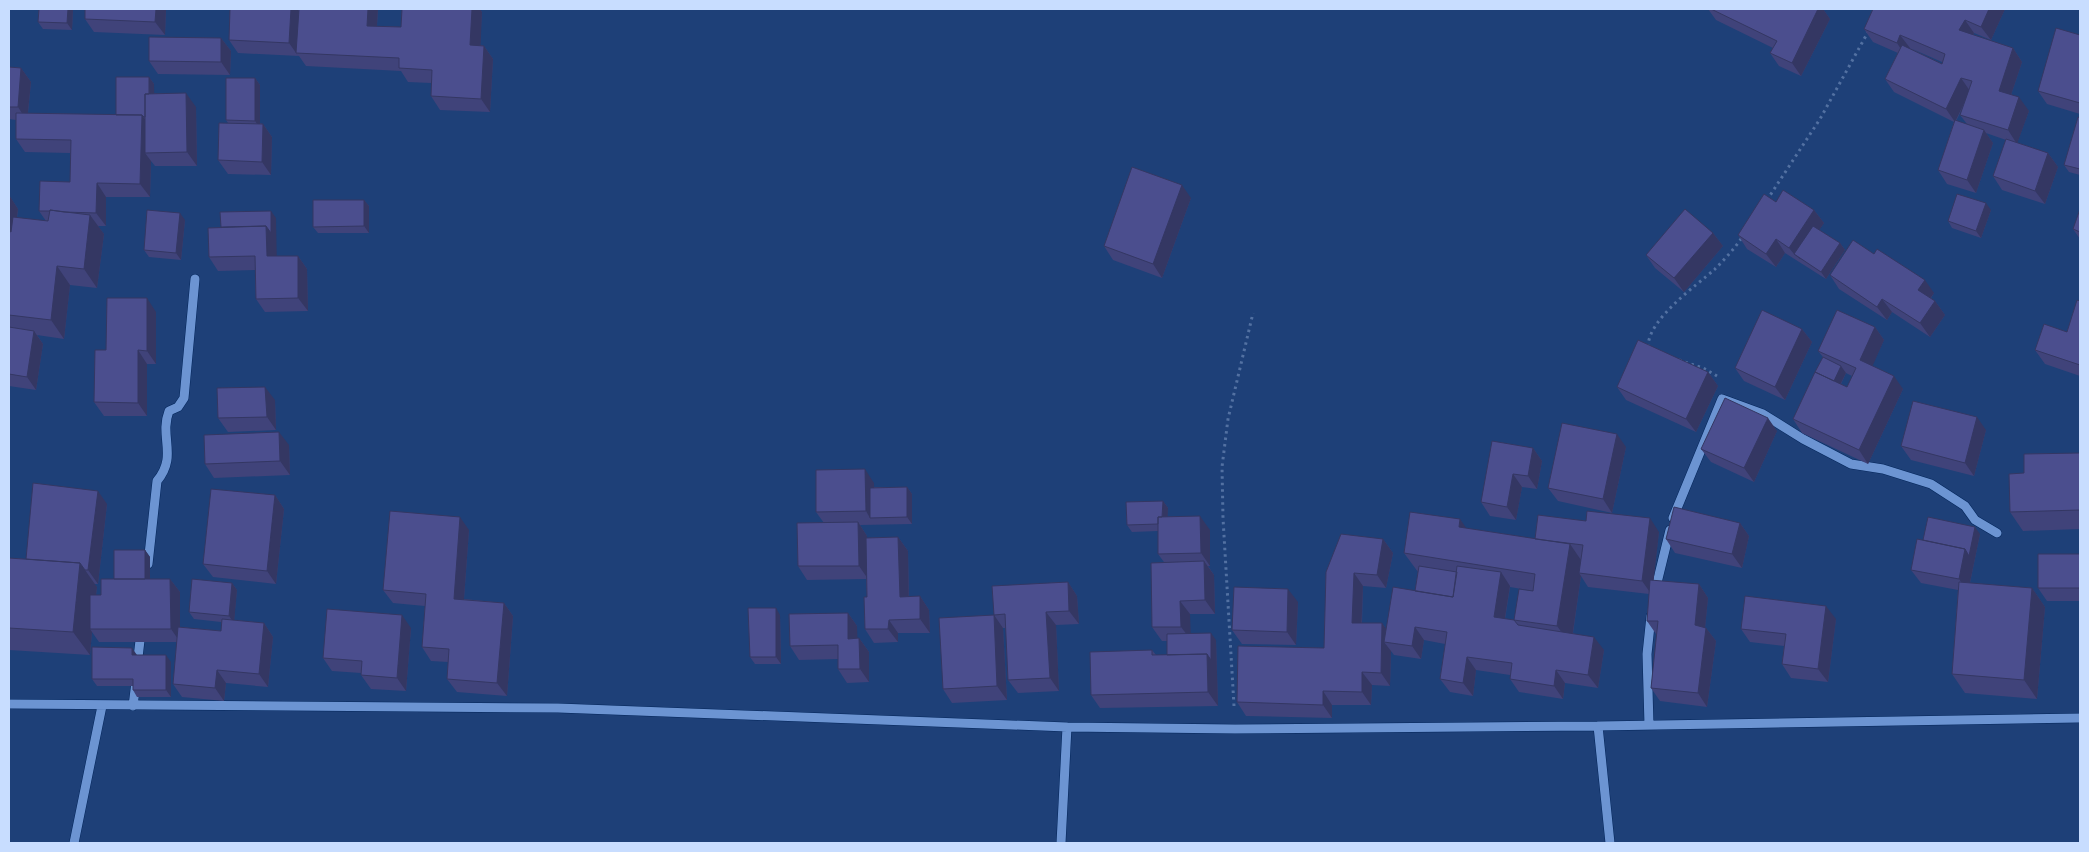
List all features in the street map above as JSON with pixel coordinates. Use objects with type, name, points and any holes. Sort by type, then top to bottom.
[{"type":"street","points":[[146,577],[157,481],[165,472],[168,459],[166,420],[169,411],[178,407],[184,398],[195,279]]},
{"type":"street","points":[[1654,598],[1659,569],[1674,514],[1722,399],[1763,414],[1803,439],[1851,464],[1883,469],[1931,484],[1965,506],[1975,520],[1997,534]]},
{"type":"street","points":[[1649,725],[1647,654],[1652,607]]},
{"type":"street","points":[[133,706],[141,627]]},
{"type":"street","points":[[9,704],[558,708],[1067,727],[1235,729],[1598,726],[2080,718]]},
{"type":"street","points":[[74,843],[102,706]]},
{"type":"street","points":[[1598,726],[1610,843]]},
{"type":"street","points":[[1061,843],[1067,727]]},
{"type":"path","points":[[1763,206],[1820,119],[1869,31]]},
{"type":"path","points":[[1650,352],[1647,345],[1653,330],[1677,300],[1715,269],[1737,246],[1747,230]]},
{"type":"path","points":[[1235,729],[1222,468],[1228,419],[1253,313]]},
{"type":"path","points":[[1671,360],[1685,361],[1716,375],[1723,382],[1722,399]]},
{"type":"building","points":[[39,9],[68,9],[67,23],[38,22]]},
{"type":"building","points":[[85,9],[156,9],[155,22],[85,19]]},
{"type":"building","points":[[230,9],[291,9],[289,43],[229,40]]},
{"type":"building","points":[[299,9],[368,9],[367,26],[401,27],[402,9],[472,9],[470,45],[484,46],[481,99],[431,96],[432,70],[399,68],[399,58],[296,53]]},
{"type":"building","points":[[1711,9],[1818,9],[1792,63],[1770,53],[1777,41]]},
{"type":"building","points":[[1873,9],[1989,9],[1981,27],[1965,20],[1959,30],[2013,48],[1999,91],[2019,97],[2008,130],[1960,115],[1972,81],[1961,78],[1946,109],[1885,79],[1902,45],[1942,64],[1945,54],[1900,35],[1897,43],[1864,29]]},
{"type":"building","points":[[2056,28],[2080,35],[2080,103],[2038,91]]},
{"type":"building","points":[[149,37],[221,38],[221,62],[149,61]]},
{"type":"building","points":[[9,67],[21,68],[18,107],[9,107]]},
{"type":"building","points":[[116,77],[149,77],[149,94],[145,94],[145,117],[142,115],[116,115]]},
{"type":"building","points":[[226,78],[255,78],[255,121],[226,120]]},
{"type":"building","points":[[186,93],[187,152],[145,153],[145,94]]},
{"type":"building","points":[[16,113],[142,115],[140,184],[97,183],[96,213],[39,211],[40,181],[70,182],[71,140],[16,139]]},
{"type":"building","points":[[2078,117],[2080,118],[2080,169],[2064,165]]},
{"type":"building","points":[[1955,120],[1984,130],[1967,180],[1938,170]]},
{"type":"building","points":[[219,123],[263,124],[262,162],[218,160]]},
{"type":"building","points":[[2006,139],[2048,153],[2035,191],[1993,176]]},
{"type":"building","points":[[1132,167],[1182,185],[1153,264],[1104,246]]},
{"type":"building","points":[[1783,190],[1814,210],[1789,248],[1776,239],[1766,254],[1738,235],[1764,194],[1776,202]]},
{"type":"building","points":[[1957,194],[1986,203],[1976,231],[1948,221]]},
{"type":"building","points":[[313,200],[364,200],[364,226],[313,227]]},
{"type":"building","points":[[1685,209],[1713,233],[1674,278],[1646,255]]},
{"type":"building","points":[[2080,209],[2080,232],[2073,229]]},
{"type":"building","points":[[50,210],[90,215],[84,269],[57,266],[51,320],[9,315],[9,231],[11,232],[13,217],[48,221]]},
{"type":"building","points":[[147,210],[180,213],[176,253],[144,250]]},
{"type":"building","points":[[271,211],[271,233],[266,226],[221,227],[220,212]]},
{"type":"building","points":[[266,226],[267,256],[298,256],[298,298],[256,299],[255,256],[209,257],[208,228]]},
{"type":"building","points":[[1813,226],[1840,243],[1821,272],[1794,254]]},
{"type":"building","points":[[1853,240],[1874,254],[1877,249],[1925,280],[1918,290],[1935,301],[1920,323],[1882,299],[1877,307],[1830,275]]},
{"type":"building","points":[[107,298],[147,298],[147,351],[138,350],[138,403],[94,402],[95,350],[106,350]]},
{"type":"building","points":[[2077,300],[2080,301],[2080,365],[2035,350],[2044,324],[2067,332]]},
{"type":"building","points":[[1762,310],[1802,329],[1775,387],[1735,368]]},
{"type":"building","points":[[1837,310],[1875,327],[1860,360],[1894,376],[1859,450],[1793,419],[1815,372],[1847,387],[1856,368],[1818,351]]},
{"type":"building","points":[[9,327],[34,331],[27,377],[9,374]]},
{"type":"building","points":[[1638,340],[1708,372],[1686,419],[1617,387]]},
{"type":"building","points":[[1823,357],[1841,366],[1834,381],[1815,372]]},
{"type":"building","points":[[265,387],[267,417],[218,418],[217,388]]},
{"type":"building","points":[[1725,398],[1768,418],[1744,468],[1701,449]]},
{"type":"building","points":[[1913,401],[1977,417],[1965,463],[1901,446]]},
{"type":"building","points":[[1562,423],[1617,434],[1603,499],[1548,488]]},
{"type":"building","points":[[279,432],[280,461],[205,464],[204,435]]},
{"type":"building","points":[[1492,441],[1533,448],[1528,476],[1513,474],[1507,507],[1481,502]]},
{"type":"building","points":[[2080,453],[2080,510],[2010,512],[2009,474],[2024,473],[2024,454]]},
{"type":"building","points":[[865,469],[866,511],[816,512],[816,470]]},
{"type":"building","points":[[33,483],[98,491],[88,570],[85,570],[80,563],[26,559]]},
{"type":"building","points":[[907,487],[907,517],[870,518],[870,488]]},
{"type":"building","points":[[211,489],[275,495],[267,571],[203,564]]},
{"type":"building","points":[[1163,501],[1162,517],[1158,517],[1158,524],[1127,525],[1126,502]]},
{"type":"building","points":[[1674,507],[1740,523],[1732,554],[1666,539]]},
{"type":"building","points":[[390,511],[460,517],[454,599],[504,603],[497,683],[447,679],[449,649],[422,647],[426,594],[383,590]]},
{"type":"building","points":[[1587,511],[1650,518],[1642,581],[1579,573],[1583,545],[1535,539],[1538,515],[1586,521]]},
{"type":"building","points":[[1410,512],[1460,519],[1459,527],[1570,544],[1557,626],[1514,620],[1519,589],[1533,591],[1535,574],[1404,553]]},
{"type":"building","points":[[1200,516],[1201,553],[1158,554],[1158,517]]},
{"type":"building","points":[[1928,517],[1975,527],[1969,556],[1965,549],[1923,540]]},
{"type":"building","points":[[858,522],[859,566],[798,566],[797,523]]},
{"type":"building","points":[[1341,534],[1383,539],[1377,575],[1354,573],[1352,623],[1382,623],[1381,673],[1362,672],[1362,692],[1323,691],[1323,705],[1237,702],[1238,646],[1324,648],[1326,572]]},
{"type":"building","points":[[898,537],[900,597],[920,596],[920,619],[889,620],[888,629],[865,629],[864,597],[867,597],[866,538]]},
{"type":"building","points":[[1917,539],[1965,549],[1959,579],[1911,570]]},
{"type":"building","points":[[114,550],[145,550],[145,579],[114,579]]},
{"type":"building","points":[[2038,554],[2080,554],[2080,588],[2038,588]]},
{"type":"building","points":[[9,558],[80,563],[73,632],[9,628]]},
{"type":"building","points":[[1204,561],[1205,600],[1180,601],[1181,627],[1152,627],[1151,563]]},
{"type":"building","points":[[1419,566],[1457,572],[1453,597],[1415,591]]},
{"type":"building","points":[[1457,566],[1501,572],[1494,617],[1514,620],[1518,625],[1594,637],[1588,675],[1556,670],[1554,686],[1510,679],[1512,663],[1467,657],[1463,683],[1440,679],[1447,632],[1415,627],[1412,646],[1384,642],[1393,587],[1453,597]]},
{"type":"building","points":[[101,579],[170,579],[171,629],[90,629],[90,595],[101,595]]},
{"type":"building","points":[[192,579],[232,583],[229,616],[189,612]]},
{"type":"building","points":[[1650,580],[1699,584],[1695,625],[1706,628],[1698,693],[1651,688],[1658,621],[1647,621]]},
{"type":"building","points":[[1068,582],[1069,611],[1046,612],[1050,678],[1008,680],[1005,614],[994,615],[992,586]]},
{"type":"building","points":[[1959,582],[2032,588],[2024,680],[1952,674]]},
{"type":"building","points":[[1234,587],[1288,589],[1287,632],[1232,630]]},
{"type":"building","points":[[1745,596],[1826,606],[1818,669],[1782,664],[1786,634],[1741,629]]},
{"type":"building","points":[[748,608],[776,608],[776,657],[750,657]]},
{"type":"building","points":[[327,609],[402,615],[397,678],[361,675],[362,661],[323,658]]},
{"type":"building","points":[[848,613],[848,639],[859,638],[860,669],[838,669],[838,645],[790,646],[789,614]]},
{"type":"building","points":[[994,615],[997,686],[943,689],[939,618]]},
{"type":"building","points":[[222,619],[264,623],[259,674],[217,670],[215,688],[173,684],[178,627],[221,631]]},
{"type":"building","points":[[1211,633],[1211,660],[1207,654],[1167,655],[1167,634]]},
{"type":"building","points":[[92,647],[132,648],[132,655],[166,655],[166,690],[133,690],[133,679],[92,679]]},
{"type":"building","points":[[1152,650],[1152,655],[1207,654],[1208,692],[1091,695],[1090,652]]}]
